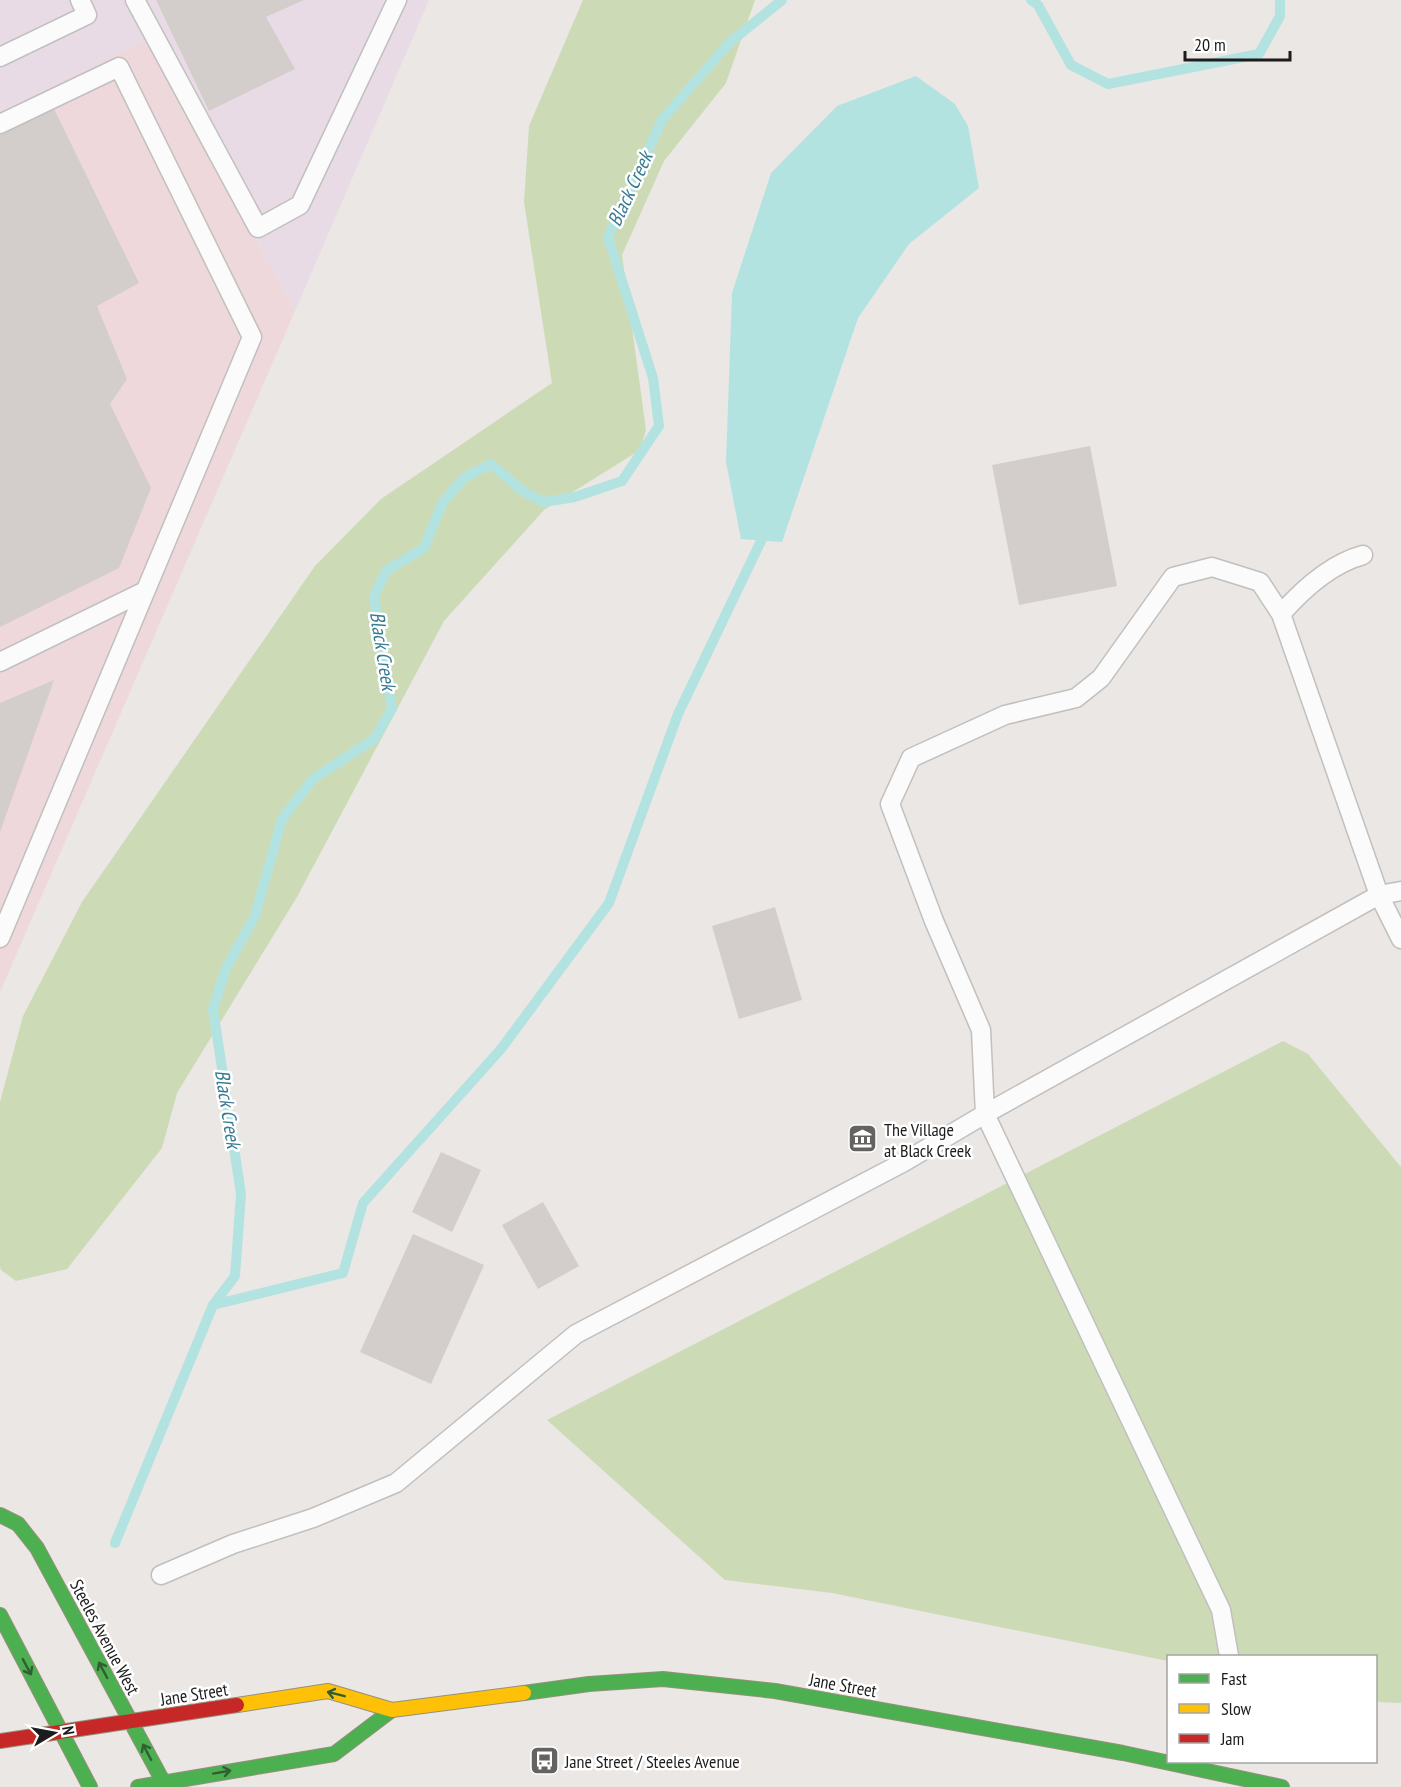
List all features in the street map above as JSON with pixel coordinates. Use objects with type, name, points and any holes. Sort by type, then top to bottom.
[{"type":"main road","name":"Steeles Avenue West","points":[[0,1515],[18,1524],[37,1548],[165,1785]]},
{"type":"main road","points":[[0,1615],[90,1787]]},
{"type":"main road","name":"Jane Street","points":[[0,1741],[328,1691],[392,1710],[589,1684],[663,1679],[775,1691],[1167,1760]]},
{"type":"main road","name":"Jane Street","points":[[138,1787],[165,1785],[334,1754],[392,1710]]},
{"type":"main road","name":"Jane Street","points":[[1189,1763],[1209,1766],[1282,1787]]},
{"type":"lane","points":[[0,57],[87,15],[80,0]]},
{"type":"lane","points":[[135,0],[258,228],[300,205],[397,0]]},
{"type":"lane","points":[[0,124],[119,67],[252,337],[0,938]]},
{"type":"lane","points":[[1281,614],[1302,590],[1347,560],[1363,555]]},
{"type":"lane","points":[[1229,1655],[1221,1610],[985,1114],[981,1030],[934,921],[890,804],[911,758],[1005,715],[1076,698],[1101,678],[1173,577],[1212,567],[1260,582],[1281,614],[1379,895],[1401,939]]},
{"type":"lane","points":[[0,662],[145,591]]},
{"type":"lane","points":[[161,1575],[233,1544],[313,1518],[396,1484],[576,1334],[904,1162],[985,1114],[1379,895],[1401,891]]},
{"type":"shaded area","points":[[0,0],[429,0],[295,311],[149,39],[0,111]]},
{"type":"shaded area","points":[[148,39],[295,311],[0,992],[0,111]]},
{"type":"green space","points":[[583,0],[755,0],[726,83],[664,161],[622,255],[646,430],[640,450],[544,510],[444,621],[297,897],[177,1093],[162,1148],[67,1269],[16,1281],[1,1270],[0,1266],[0,1102],[23,1016],[82,902],[315,566],[381,499],[552,383],[524,202],[529,126]]},
{"type":"green space","points":[[1283,1041],[1308,1054],[1401,1167],[1401,1703],[1377,1702],[1377,1655],[1167,1655],[1167,1661],[832,1593],[725,1580],[547,1420]]},
{"type":"water","points":[[916,76],[955,104],[968,126],[979,188],[909,244],[858,318],[782,542],[741,539],[726,462],[732,293],[771,173],[837,106]]},
{"type":"building","points":[[156,0],[304,0],[266,17],[295,69],[209,111]]},
{"type":"building","points":[[54,109],[139,283],[97,306],[127,379],[110,404],[151,488],[119,568],[0,627],[0,135]]},
{"type":"building","points":[[1090,446],[1117,586],[1019,605],[992,465]]},
{"type":"building","points":[[54,680],[0,832],[0,703]]},
{"type":"building","points":[[775,907],[802,1000],[739,1019],[712,926]]},
{"type":"building","points":[[441,1152],[481,1170],[452,1232],[412,1212]]},
{"type":"building","points":[[543,1202],[579,1266],[538,1289],[502,1225]]},
{"type":"building","points":[[413,1234],[484,1265],[431,1384],[360,1352]]},
{"type":"waterway","name":"Black Creek","points":[[115,1543],[213,1305],[235,1276],[241,1194],[213,1009],[226,968],[255,916],[282,819],[313,779],[374,739],[392,709],[374,596],[386,571],[424,548],[443,502],[464,478],[491,464],[524,492],[544,502],[575,497],[622,481],[659,426],[653,378],[608,237],[662,120],[729,43],[782,0]]},
{"type":"waterway","name":"Black Creek","points":[[1031,0],[1038,5],[1071,65],[1108,84],[1259,54],[1280,16],[1280,0]]},
{"type":"waterway","points":[[213,1305],[343,1273],[363,1203],[501,1049],[609,903],[678,714],[761,541]]},
{"type":"traffic: fast","points":[[0,1515],[18,1524],[37,1548],[166,1787]]},
{"type":"traffic: fast","points":[[0,1615],[90,1787]]},
{"type":"traffic: fast","points":[[524,1693],[589,1684],[663,1679],[775,1691],[1167,1762]]},
{"type":"traffic: fast","points":[[138,1787],[334,1754],[392,1710]]},
{"type":"traffic: fast","points":[[1170,1763],[1282,1787]]},
{"type":"traffic: slow","points":[[237,1705],[328,1691],[392,1710],[524,1693]]},
{"type":"traffic: jam","points":[[0,1741],[237,1705]]},
{"type":"place","name":"The Village at Black Creek","points":[[863,1139]]},
{"type":"place","name":"Jane Street / Steeles Avenue","points":[[544,1761]]}]
